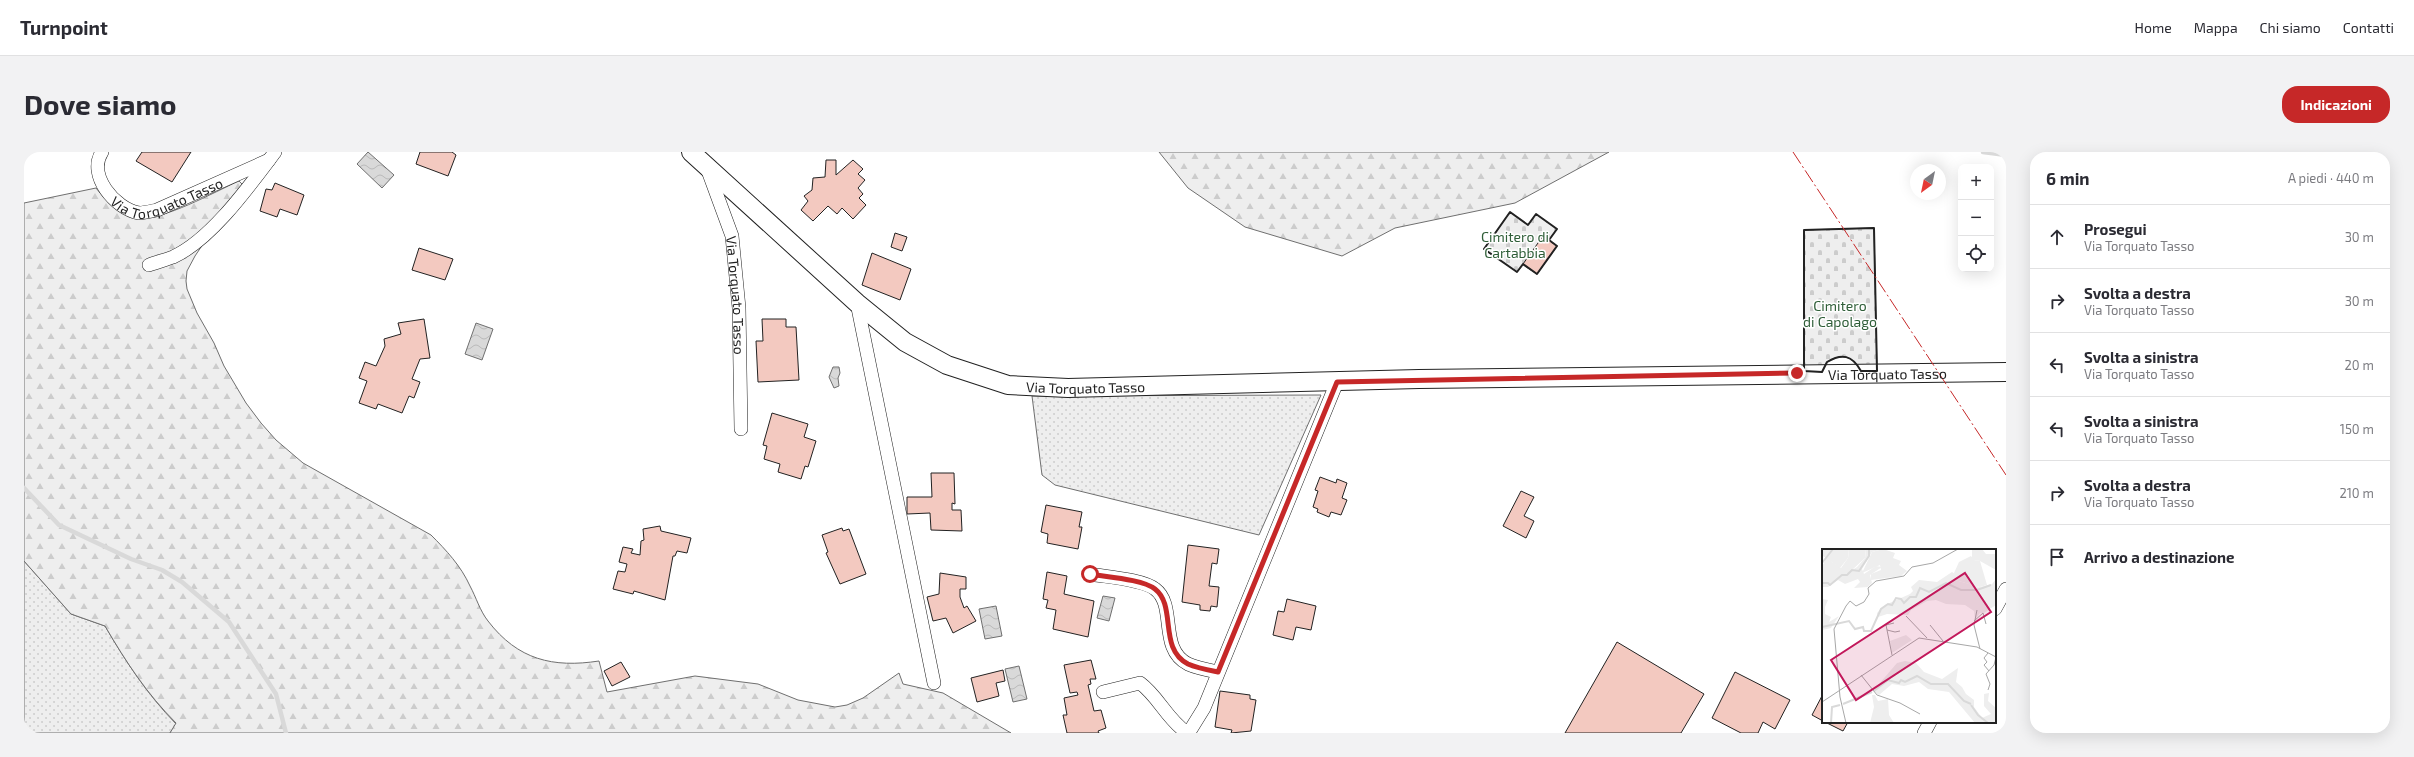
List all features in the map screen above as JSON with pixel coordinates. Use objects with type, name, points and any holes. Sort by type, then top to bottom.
[{"type":"street","name":"Via Torquato Tasso","points":[[102,152],[99,177],[109,194],[124,207],[139,213],[157,210],[272,156]]},
{"type":"street","name":"Via Torquato Tasso","points":[[691,152],[857,303],[904,342],[947,365],[1008,385],[1068,388],[1797,373],[1986,374],[2006,372]]},
{"type":"street","name":"Via Torquato Tasso","points":[[150,265],[174,256],[198,240],[236,203],[272,156]]},
{"type":"street","name":"Via Torquato Tasso","points":[[706,166],[732,236],[739,308],[741,429]]},
{"type":"street","points":[[857,303],[934,683]]},
{"type":"street","points":[[1103,692],[1140,683],[1152,691],[1179,727],[1186,732],[1191,729],[1204,708],[1337,382]]},
{"type":"street","points":[[1090,574],[1146,584],[1155,589],[1163,598],[1172,644],[1177,656],[1188,664],[1218,672]]},
{"type":"street","points":[[1996,606],[2006,589]]},
{"type":"street","points":[[1924,733],[1929,723]]},
{"type":"green space","points":[[1159,152],[1609,152],[1515,203],[1395,228],[1342,256],[1245,227],[1188,188]]},
{"type":"green space","points":[[239,181],[243,185],[195,256],[187,271],[186,281],[187,289],[197,313],[214,343],[224,366],[246,403],[261,423],[276,440],[303,463],[431,535],[448,552],[458,565],[488,621],[499,634],[512,645],[524,653],[552,662],[582,663],[599,661],[607,692],[695,676],[758,684],[798,700],[835,707],[847,705],[863,698],[899,673],[903,684],[943,693],[1011,733],[170,733],[176,723],[165,712],[138,677],[105,626],[71,614],[24,561],[24,203],[96,188],[109,203],[119,211],[131,217],[148,218],[174,211]]},
{"type":"green space","name":"Cimitero di Cartabbia","points":[[1510,212],[1528,225],[1536,214],[1557,229],[1549,240],[1557,246],[1537,274],[1523,265],[1517,272],[1484,249]]},
{"type":"green space","name":"Cimitero di Capolago","points":[[1874,228],[1877,371],[1861,371],[1850,359],[1846,357],[1837,357],[1827,362],[1822,372],[1804,371],[1804,230]]},
{"type":"green space","points":[[1321,395],[1259,535],[1055,485],[1042,475],[1032,396]]},
{"type":"green space","points":[[24,561],[71,614],[105,626],[138,677],[165,713],[176,724],[170,733],[24,733]]},
{"type":"water","points":[[368,152],[394,175],[382,188],[357,164]]},
{"type":"water","points":[[476,323],[493,329],[482,360],[465,354]]},
{"type":"water","points":[[833,367],[839,367],[840,373],[838,378],[839,386],[834,388],[829,377]]},
{"type":"water","points":[[1103,596],[1115,598],[1109,621],[1097,618]]},
{"type":"water","points":[[996,606],[1002,636],[985,639],[979,609]]},
{"type":"water","points":[[1019,666],[1027,699],[1013,702],[1005,669]]},
{"type":"building","points":[[142,152],[191,152],[172,182],[136,161]]},
{"type":"building","points":[[420,152],[452,152],[456,155],[448,176],[416,164]]},
{"type":"building","points":[[826,160],[836,160],[836,175],[853,160],[863,169],[858,174],[865,180],[858,188],[863,194],[859,198],[866,205],[853,219],[842,208],[837,214],[828,206],[813,221],[801,210],[808,201],[804,196],[812,190],[813,178],[825,177]]},
{"type":"building","points":[[275,183],[304,195],[297,215],[280,209],[277,217],[260,211],[266,189],[272,190]]},
{"type":"building","points":[[895,233],[907,237],[902,251],[891,247]]},
{"type":"building","points":[[1543,236],[1557,246],[1537,274],[1523,264]]},
{"type":"building","points":[[419,248],[453,259],[445,280],[412,270]]},
{"type":"building","points":[[872,253],[911,269],[900,300],[862,285]]},
{"type":"building","points":[[424,319],[430,358],[420,359],[412,379],[420,382],[414,398],[409,396],[402,413],[378,404],[376,409],[359,403],[367,381],[359,378],[365,362],[376,366],[385,346],[384,339],[401,334],[398,323]]},
{"type":"building","points":[[762,319],[786,319],[786,327],[796,327],[799,380],[758,382],[756,341],[763,341]]},
{"type":"building","points":[[772,413],[808,424],[804,437],[816,441],[808,467],[805,466],[801,479],[778,472],[780,464],[764,459],[767,446],[763,445]]},
{"type":"building","points":[[931,473],[954,473],[955,504],[952,503],[952,510],[961,510],[962,531],[931,530],[930,513],[907,514],[907,497],[932,497]]},
{"type":"building","points":[[1320,477],[1336,483],[1337,479],[1347,483],[1342,498],[1347,500],[1341,515],[1331,512],[1329,517],[1317,512],[1318,509],[1313,507],[1318,491],[1315,490]]},
{"type":"building","points":[[1521,491],[1534,497],[1524,516],[1534,521],[1526,538],[1503,526]]},
{"type":"building","points":[[1046,505],[1082,512],[1079,527],[1082,527],[1078,549],[1047,543],[1048,534],[1041,532]]},
{"type":"building","points":[[660,526],[661,531],[691,538],[687,553],[677,551],[675,556],[673,556],[665,600],[634,591],[633,594],[613,589],[618,571],[625,572],[627,564],[619,562],[623,547],[633,549],[631,553],[640,555],[641,541],[644,540],[643,529]]},
{"type":"building","points":[[842,528],[843,531],[849,529],[866,574],[840,584],[826,553],[828,552],[822,535]]},
{"type":"building","points":[[1188,545],[1219,549],[1217,564],[1212,563],[1209,586],[1219,587],[1217,607],[1211,606],[1210,611],[1200,610],[1200,605],[1182,602]]},
{"type":"building","points":[[1047,572],[1067,576],[1064,594],[1094,601],[1088,637],[1053,629],[1056,610],[1046,608],[1048,600],[1043,599]]},
{"type":"building","points":[[940,573],[966,577],[966,589],[960,589],[960,597],[964,608],[967,606],[976,621],[953,633],[946,618],[933,621],[927,597],[939,594]]},
{"type":"building","points":[[1287,599],[1316,606],[1311,630],[1296,627],[1293,640],[1273,635],[1278,611],[1284,612]]},
{"type":"building","points":[[1617,642],[1704,694],[1681,733],[1565,733]]},
{"type":"building","points":[[1091,660],[1096,679],[1090,679],[1091,684],[1088,685],[1094,711],[1101,710],[1106,728],[1098,731],[1099,733],[1067,733],[1063,715],[1067,715],[1064,698],[1078,695],[1077,692],[1070,693],[1064,665]]},
{"type":"building","points":[[621,662],[630,677],[612,686],[604,671]]},
{"type":"building","points":[[1003,670],[1005,681],[996,683],[999,696],[977,702],[971,678]]},
{"type":"building","points":[[1735,672],[1790,700],[1775,729],[1763,722],[1758,733],[1741,733],[1712,718]]},
{"type":"building","points":[[1220,691],[1250,695],[1250,699],[1256,700],[1251,731],[1231,733],[1232,730],[1215,727]]},
{"type":"building","points":[[1822,696],[1822,720],[1812,715]]},
{"type":"building","points":[[1827,723],[1847,723],[1843,731]]},
{"type":"waterway","points":[[1983,152],[2006,155]]},
{"type":"waterway","points":[[24,488],[59,525],[131,559],[162,570],[182,582],[229,622],[276,694],[286,733]]},
{"type":"wall","points":[[1510,212],[1528,225],[1536,214],[1557,229],[1549,240],[1557,246],[1537,274],[1523,264],[1517,272],[1484,249],[1510,212]]},
{"type":"wall","points":[[1874,228],[1877,371],[1861,371],[1854,362],[1846,357],[1837,357],[1827,362],[1822,372],[1804,371],[1804,230],[1874,228]]},
{"type":"power","points":[[1793,152],[2006,475]]},
{"type":"route","points":[[1090,574],[1146,584],[1155,589],[1163,598],[1172,644],[1177,656],[1188,664],[1218,672],[1337,382],[1419,379],[1797,373]]}]
